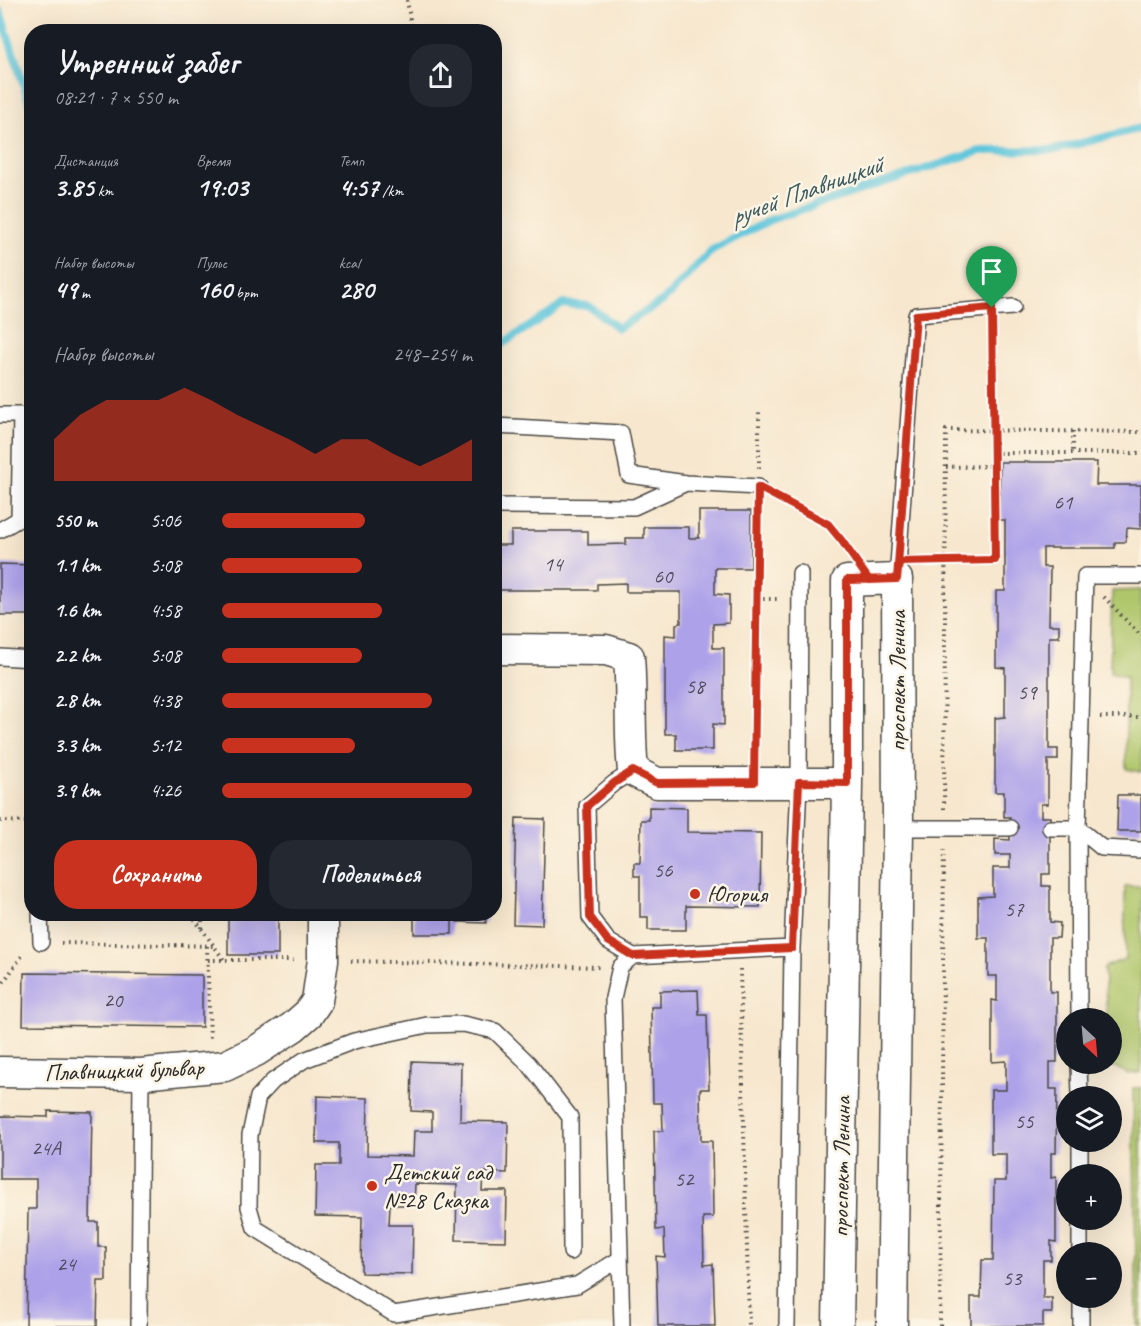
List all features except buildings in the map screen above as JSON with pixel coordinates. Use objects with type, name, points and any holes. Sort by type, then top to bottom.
[{"type":"street","name":"проспект Ленина","points":[[838,1326],[847,783],[847,580],[888,574],[898,828],[892,1326]]},
{"type":"street","points":[[502,650],[606,650],[629,657],[630,747],[633,771],[657,783],[847,783]]},
{"type":"street","name":"Плавницкий бульвар","points":[[0,1072],[141,1074],[225,1066],[256,1051],[293,1027],[309,1013],[317,1001],[323,960],[323,921]]},
{"type":"lane","points":[[888,574],[916,315],[1013,307]]},
{"type":"lane","points":[[0,415],[21,415],[19,519],[0,530]]},
{"type":"lane","points":[[502,426],[621,433],[629,475],[686,483],[758,487]]},
{"type":"lane","points":[[502,506],[634,507],[686,483]]},
{"type":"lane","points":[[787,1326],[792,948],[799,782],[800,573]]},
{"type":"lane","points":[[1079,1008],[1078,828],[1085,576],[1141,576]]},
{"type":"lane","points":[[0,657],[24,658]]},
{"type":"lane","points":[[633,771],[614,783],[587,806],[590,917],[608,941],[633,956],[792,948]]},
{"type":"lane","points":[[898,828],[1010,828]]},
{"type":"lane","points":[[1050,828],[1078,828],[1102,848],[1141,850]]},
{"type":"lane","points":[[40,921],[40,942]]},
{"type":"lane","points":[[622,1326],[613,998],[620,967],[633,956]]},
{"type":"lane","points":[[571,1252],[570,1117],[529,1065],[495,1031],[463,1024],[427,1025],[354,1041],[304,1060],[273,1081],[258,1097],[250,1135],[249,1207],[255,1228],[394,1314],[577,1285],[620,1259]]},
{"type":"lane","points":[[139,1326],[141,1074]]},
{"type":"lane","points":[[1081,1308],[1081,1326]]},
{"type":"path","points":[[407,0],[411,24]]},
{"type":"path","points":[[758,487],[828,524],[842,541],[888,574],[945,561],[995,560],[992,308]]},
{"type":"path","points":[[754,782],[759,412]]},
{"type":"path","points":[[940,1326],[946,430],[1141,432]]},
{"type":"path","points":[[1073,431],[1073,453]]},
{"type":"path","points":[[993,453],[1141,453]]},
{"type":"path","points":[[946,467],[993,466]]},
{"type":"path","points":[[1085,576],[1141,636]]},
{"type":"path","points":[[1081,716],[1141,717]]},
{"type":"path","points":[[0,821],[24,822]]},
{"type":"path","points":[[196,921],[225,960]]},
{"type":"path","points":[[202,921],[202,928]]},
{"type":"path","points":[[0,987],[25,951],[40,942],[215,946]]},
{"type":"path","points":[[207,946],[210,1068]]},
{"type":"path","points":[[740,951],[748,1326]]},
{"type":"path","points":[[208,960],[323,960],[620,967]]},
{"type":"green space","points":[[1141,590],[1141,772],[1126,769],[1126,677],[1110,673],[1112,591]]},
{"type":"green space","points":[[1125,886],[1141,886],[1141,1072],[1128,1074],[1122,1071],[1122,1008],[1106,1008],[1104,967],[1125,959]]},
{"type":"green space","points":[[1133,1088],[1141,1088],[1141,1326],[1137,1326]]},
{"type":"waterway","name":"ручей Плавницкий","points":[[0,11],[24,86]]},
{"type":"waterway","name":"ручей Плавницкий","points":[[502,344],[563,304],[589,306],[618,328],[663,301],[712,250],[770,220],[980,151],[1054,150],[1141,128]]},
{"type":"place","name":"Югория","points":[[695,894]]},
{"type":"place","name":"Детский сад №28 Сказка","points":[[372,1186]]},
{"type":"route","points":[[992,308],[916,315],[897,579],[869,580],[828,524],[758,487],[754,782],[657,783],[633,771],[614,783],[587,806],[590,917],[608,941],[633,956],[792,948],[799,782],[847,783],[847,580],[869,580],[897,579],[899,562],[995,560],[992,308]]}]
